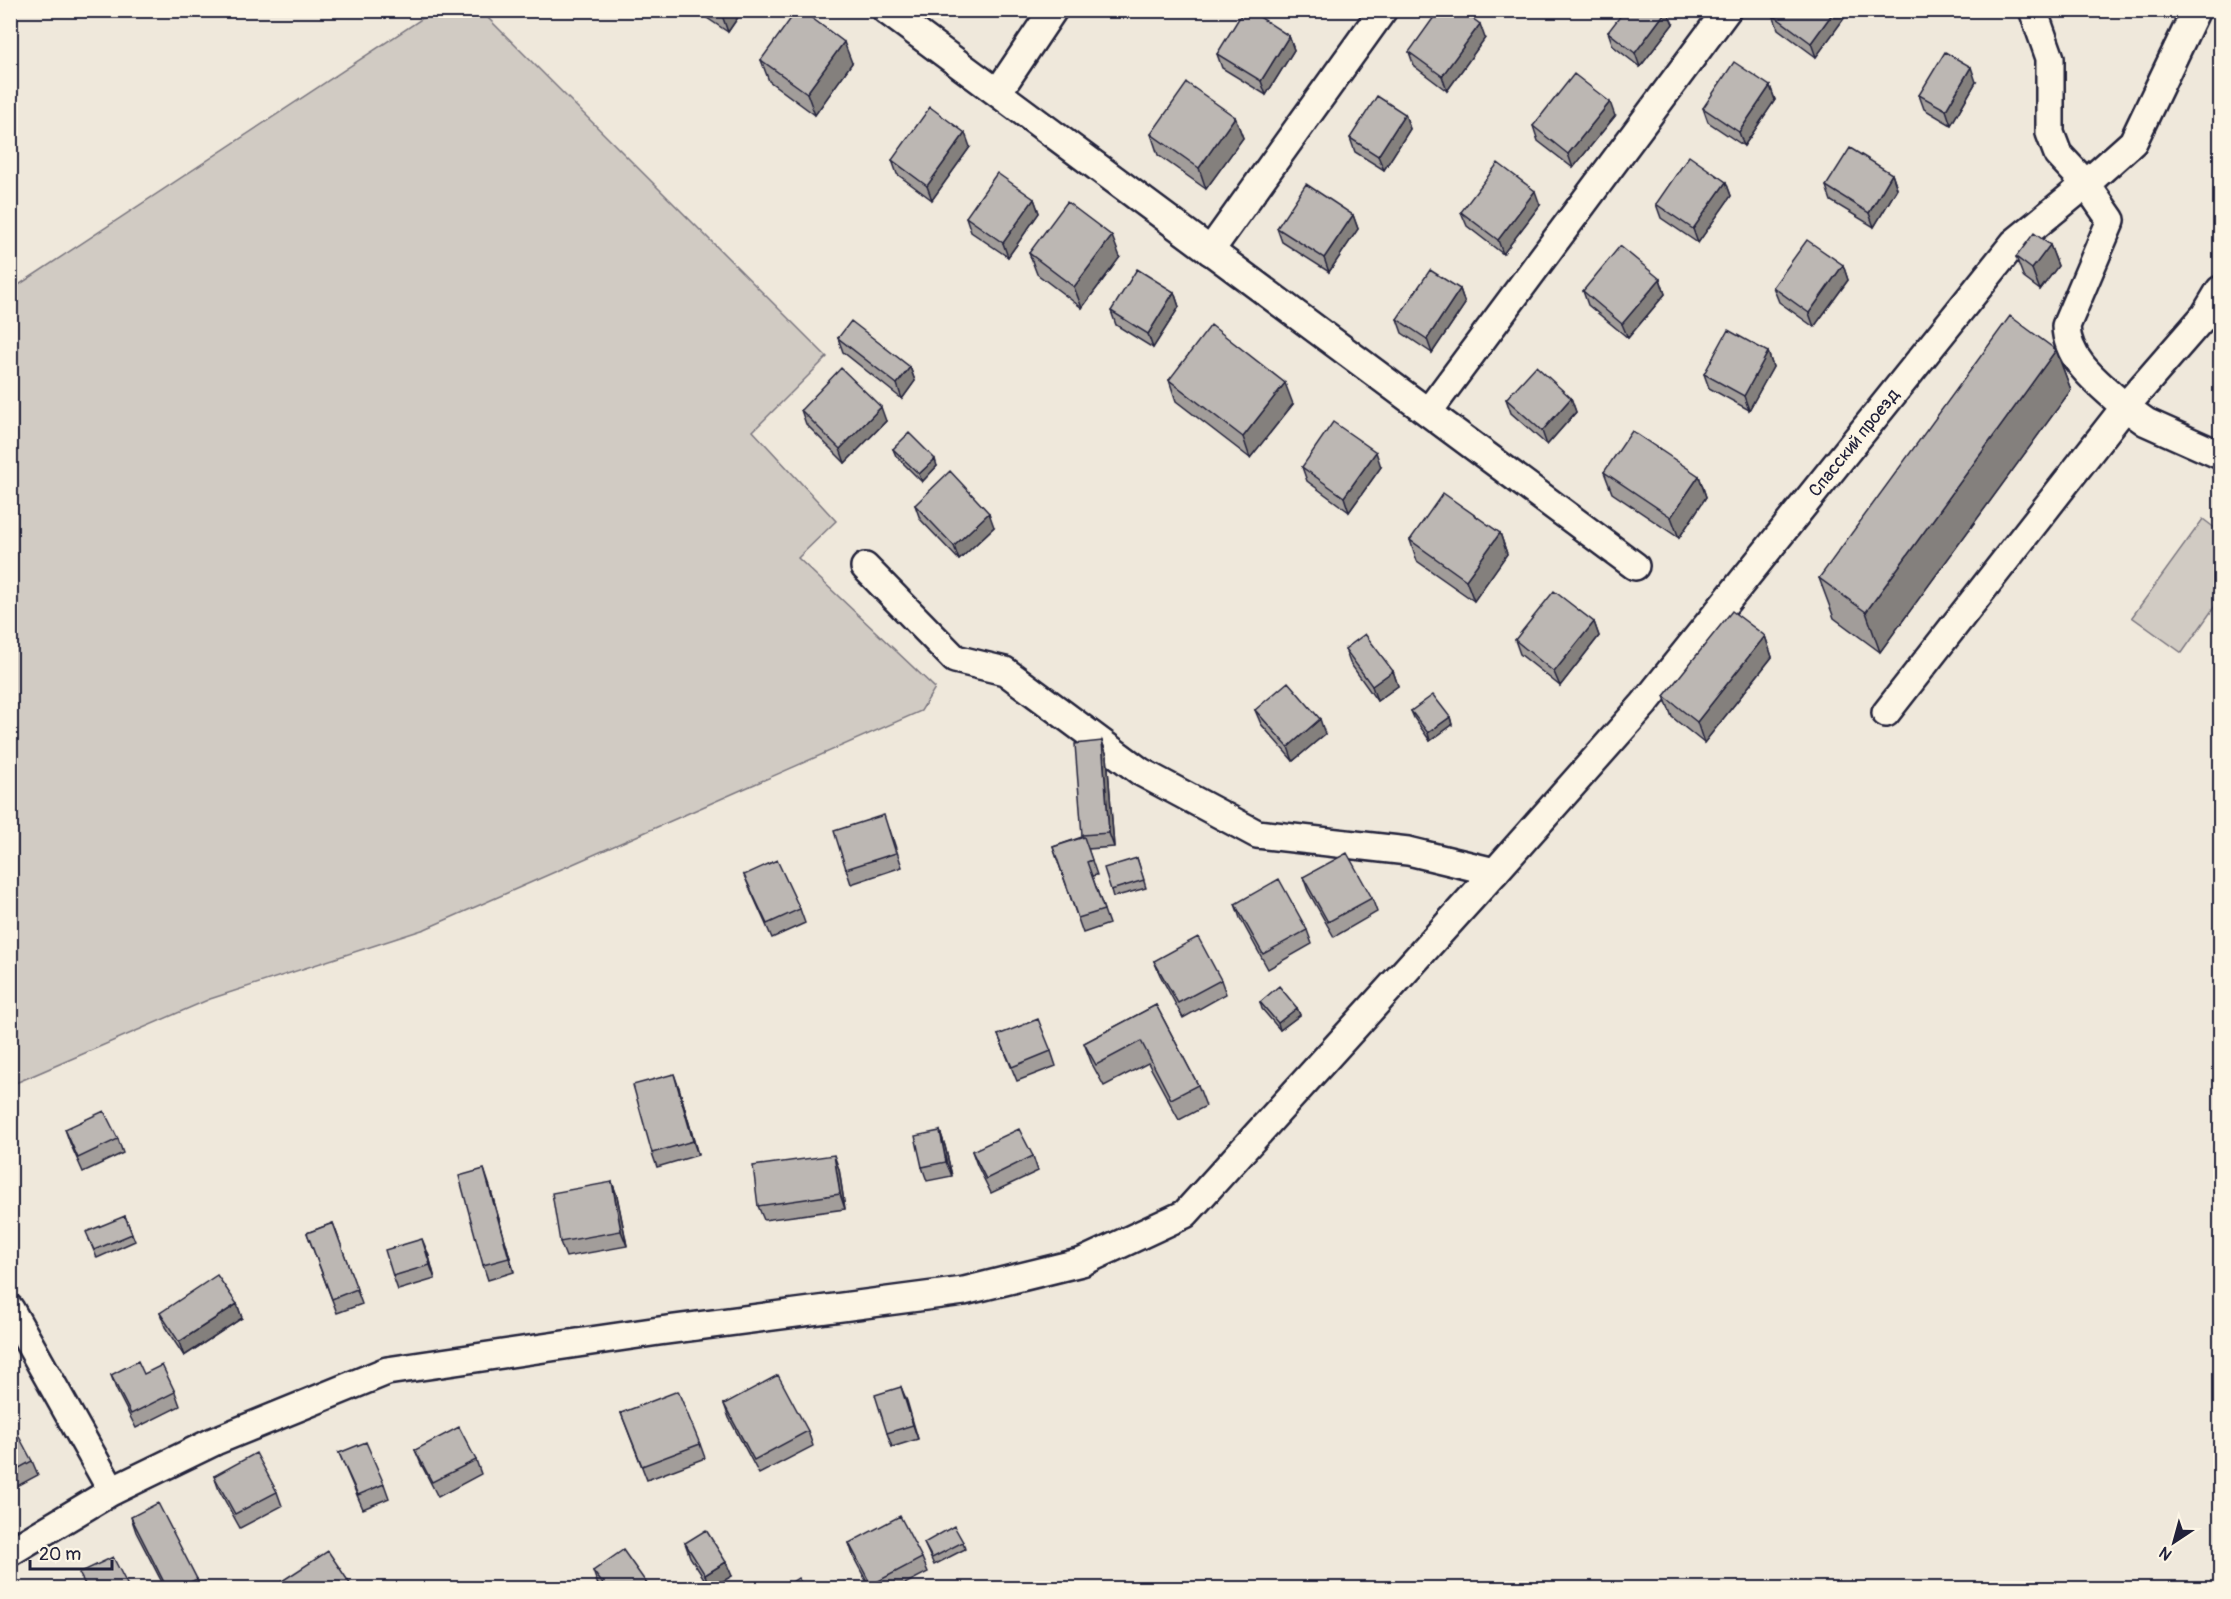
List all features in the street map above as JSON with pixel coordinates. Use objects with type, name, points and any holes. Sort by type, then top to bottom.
[{"type":"street","points":[[886,10],[1635,566]]},
{"type":"street","points":[[998,92],[1053,10]]},
{"type":"street","points":[[1210,251],[1383,10]]},
{"type":"street","points":[[1428,412],[1727,10]]},
{"type":"street","points":[[2033,10],[2050,58],[2050,133],[2058,154],[2086,184],[2111,220],[2066,326],[2066,339],[2081,366],[2125,407],[2146,422],[2220,455]]},
{"type":"street","name":"Спасский проезд","points":[[10,1552],[112,1491],[215,1441],[387,1371],[659,1331],[964,1292],[1082,1262],[1185,1214],[1644,704],[2014,243],[2133,142],[2196,10]]},
{"type":"street","points":[[1886,713],[2125,407],[2205,315],[2220,290]]},
{"type":"street","points":[[865,567],[955,659],[1005,671],[1141,772],[1257,834],[1408,851],[1495,872]]},
{"type":"street","points":[[10,1309],[112,1491]]},
{"type":"shaded area","points":[[435,10],[481,11],[827,357],[753,431],[836,521],[798,558],[935,688],[921,711],[425,929],[210,999],[11,1085],[11,290]]},
{"type":"shaded area","points":[[2203,519],[2220,532],[2220,599],[2182,653],[2132,617]]},
{"type":"building","points":[[712,10],[728,10],[723,18]]},
{"type":"building","points":[[797,10],[801,10],[844,42],[807,93],[761,60]]},
{"type":"building","points":[[1244,10],[1249,10],[1289,36],[1261,81],[1217,54]]},
{"type":"building","points":[[1439,10],[1461,10],[1480,24],[1442,76],[1409,52]]},
{"type":"building","points":[[1625,10],[1667,10],[1635,53],[1608,32]]},
{"type":"building","points":[[1777,10],[1835,10],[1811,43],[1773,15]]},
{"type":"building","points":[[1945,52],[1971,67],[1946,110],[1919,95]]},
{"type":"building","points":[[1734,62],[1770,86],[1739,132],[1703,108]]},
{"type":"building","points":[[1574,74],[1610,102],[1568,154],[1533,126]]},
{"type":"building","points":[[1187,83],[1235,117],[1199,168],[1151,134]]},
{"type":"building","points":[[1377,96],[1405,114],[1378,156],[1350,138]]},
{"type":"building","points":[[930,107],[965,133],[927,186],[892,160]]},
{"type":"building","points":[[1850,148],[1892,174],[1869,213],[1826,186]]},
{"type":"building","points":[[1689,156],[1726,182],[1693,229],[1656,204]]},
{"type":"building","points":[[1498,163],[1535,191],[1498,240],[1461,212]]},
{"type":"building","points":[[997,173],[1034,199],[1003,243],[966,217]]},
{"type":"building","points":[[1306,184],[1353,215],[1324,258],[1277,228]]},
{"type":"building","points":[[1067,202],[1112,236],[1074,287],[1029,253]]},
{"type":"building","points":[[2034,233],[2050,245],[2032,269],[2016,257]]},
{"type":"building","points":[[1807,240],[1843,265],[1809,313],[1773,287]]},
{"type":"building","points":[[1620,246],[1660,279],[1622,324],[1583,291]]},
{"type":"building","points":[[1137,269],[1174,292],[1148,334],[1111,311]]},
{"type":"building","points":[[1430,270],[1460,289],[1427,339],[1397,319]]},
{"type":"building","points":[[2010,316],[2056,350],[1866,612],[1819,578]]},
{"type":"building","points":[[851,321],[910,367],[897,384],[838,338]]},
{"type":"building","points":[[1211,325],[1285,383],[1243,437],[1169,380]]},
{"type":"building","points":[[1728,330],[1768,352],[1744,396],[1704,374]]},
{"type":"building","points":[[1536,366],[1571,398],[1542,431],[1506,399]]},
{"type":"building","points":[[841,368],[881,407],[840,449],[801,410]]},
{"type":"building","points":[[1333,422],[1376,452],[1344,497],[1302,467]]},
{"type":"building","points":[[1632,431],[1699,476],[1671,517],[1604,472]]},
{"type":"building","points":[[909,433],[935,459],[919,474],[893,449]]},
{"type":"building","points":[[950,471],[989,513],[954,546],[915,505]]},
{"type":"building","points":[[1443,493],[1500,533],[1466,580],[1410,540]]},
{"type":"building","points":[[1554,591],[1594,622],[1554,672],[1515,640]]},
{"type":"building","points":[[1732,611],[1765,636],[1697,722],[1664,696]]},
{"type":"building","points":[[1365,634],[1393,671],[1372,686],[1345,649]]},
{"type":"building","points":[[1288,682],[1320,719],[1288,747],[1255,710]]},
{"type":"building","points":[[1433,695],[1450,717],[1428,733],[1411,711]]},
{"type":"building","points":[[1102,741],[1109,833],[1082,835],[1075,744]]},
{"type":"building","points":[[884,815],[896,853],[846,869],[834,831]]},
{"type":"building","points":[[1084,837],[1092,860],[1087,862],[1104,910],[1078,918],[1053,847]]},
{"type":"building","points":[[1347,853],[1372,898],[1328,922],[1303,877]]},
{"type":"building","points":[[1137,858],[1144,880],[1111,890],[1104,868]]},
{"type":"building","points":[[777,860],[800,909],[767,924],[744,875]]},
{"type":"building","points":[[1279,879],[1307,930],[1263,954],[1235,904]]},
{"type":"building","points":[[1198,937],[1221,980],[1178,1003],[1154,961]]},
{"type":"building","points":[[1279,986],[1297,1008],[1278,1023],[1260,1002]]},
{"type":"building","points":[[1156,1005],[1198,1085],[1171,1099],[1141,1041],[1096,1065],[1084,1043]]},
{"type":"building","points":[[1038,1019],[1051,1051],[1012,1067],[998,1035]]},
{"type":"building","points":[[674,1074],[693,1141],[652,1153],[633,1085]]},
{"type":"building","points":[[104,1111],[118,1139],[78,1158],[65,1129]]},
{"type":"building","points":[[1019,1129],[1033,1156],[986,1179],[972,1151]]},
{"type":"building","points":[[940,1131],[946,1162],[922,1167],[915,1136]]},
{"type":"building","points":[[834,1155],[840,1194],[758,1206],[753,1166]]},
{"type":"building","points":[[484,1169],[509,1258],[483,1265],[459,1176]]},
{"type":"building","points":[[612,1182],[621,1231],[560,1242],[552,1193]]},
{"type":"building","points":[[125,1216],[132,1234],[94,1250],[86,1232]]},
{"type":"building","points":[[333,1223],[357,1289],[332,1299],[307,1233]]},
{"type":"building","points":[[422,1239],[430,1265],[393,1276],[385,1250]]},
{"type":"building","points":[[217,1275],[237,1304],[179,1342],[160,1313]]},
{"type":"building","points":[[138,1361],[144,1374],[162,1365],[175,1392],[131,1414],[111,1375]]},
{"type":"building","points":[[778,1375],[808,1431],[754,1460],[724,1404]]},
{"type":"building","points":[[901,1387],[913,1425],[887,1433],[875,1395]]},
{"type":"building","points":[[678,1391],[700,1444],[642,1466],[621,1413]]},
{"type":"building","points":[[459,1427],[476,1460],[432,1482],[415,1450]]},
{"type":"building","points":[[17,1433],[32,1461],[10,1473],[10,1437]]},
{"type":"building","points":[[366,1442],[384,1484],[358,1495],[339,1453]]},
{"type":"building","points":[[256,1453],[277,1492],[235,1514],[214,1476]]},
{"type":"building","points":[[158,1503],[197,1579],[177,1588],[167,1588],[131,1517]]},
{"type":"building","points":[[900,1516],[922,1558],[871,1585],[849,1543]]},
{"type":"building","points":[[954,1526],[963,1542],[932,1558],[924,1543]]},
{"type":"building","points":[[706,1530],[726,1562],[705,1575],[685,1543]]},
{"type":"building","points":[[623,1550],[650,1588],[606,1588],[593,1571]]},
{"type":"building","points":[[328,1551],[353,1588],[287,1588],[282,1581]]},
{"type":"building","points":[[113,1557],[129,1588],[87,1588],[79,1573]]},
{"type":"building","points":[[798,1578],[805,1588],[783,1588]]}]
